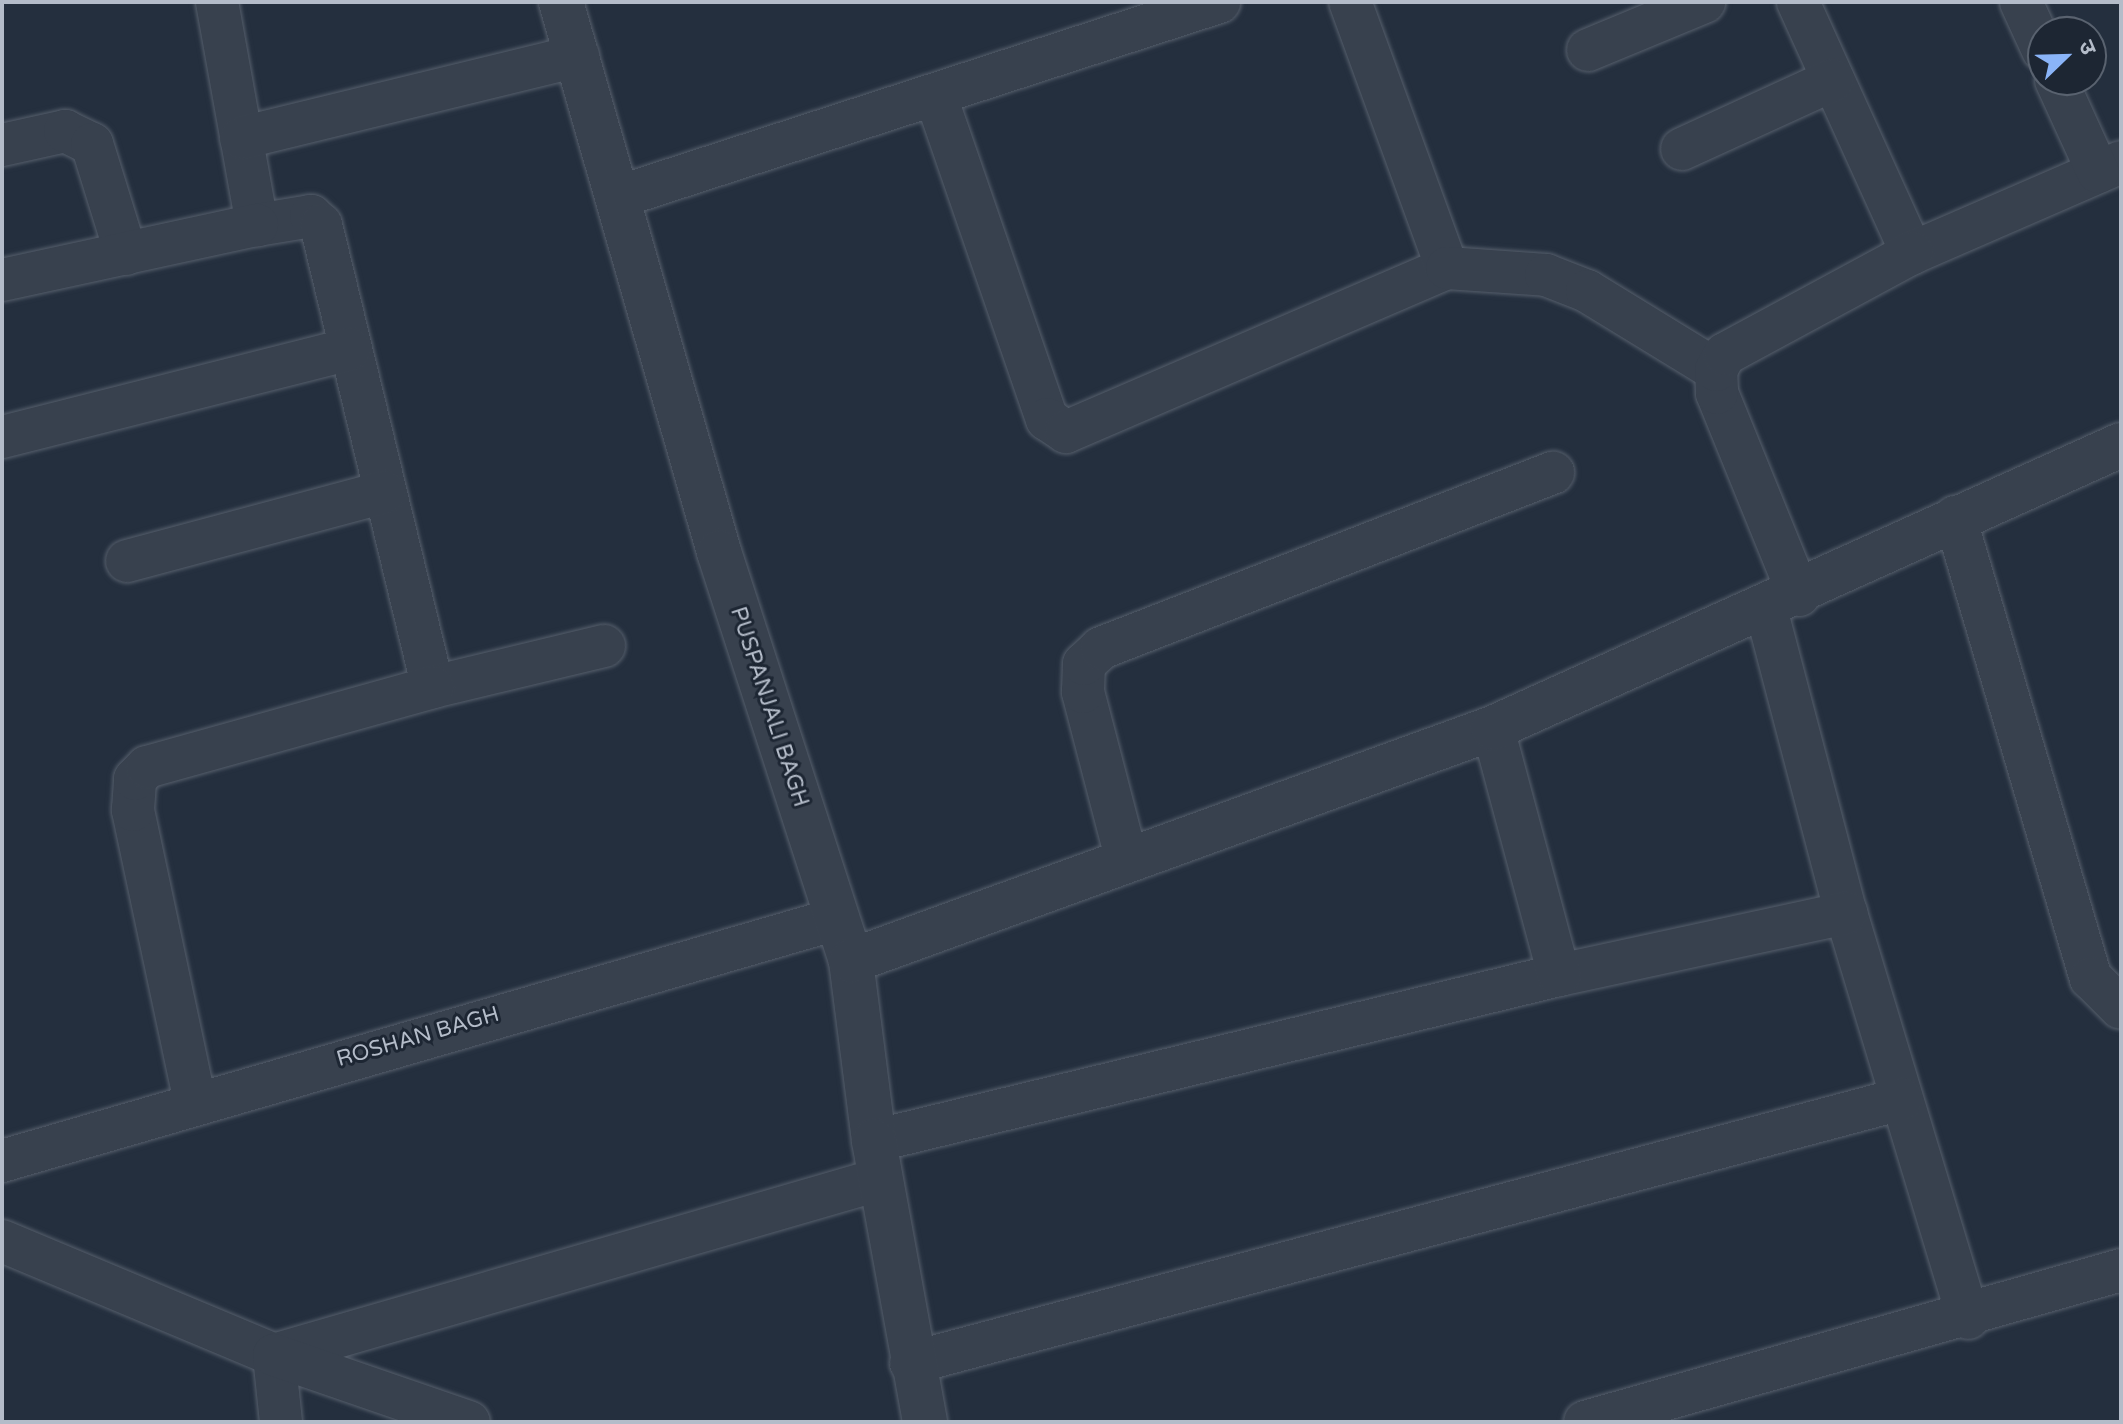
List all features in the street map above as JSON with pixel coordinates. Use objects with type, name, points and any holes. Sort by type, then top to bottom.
[{"type":"street","points":[[217,2],[257,225]]},
{"type":"street","name":"PUSPANJALI BAGH","points":[[561,2],[621,196],[719,552],[851,961],[877,1160],[911,1363],[925,1422]]},
{"type":"street","points":[[621,196],[936,97],[1219,2]]},
{"type":"street","points":[[1350,2],[1447,268]]},
{"type":"street","points":[[1588,50],[1704,2]]},
{"type":"street","points":[[1798,2],[1912,253]]},
{"type":"street","points":[[241,138],[578,56]]},
{"type":"street","points":[[1682,149],[1833,80]]},
{"type":"street","points":[[1968,1318],[1846,913],[1782,602],[1717,393],[1716,370],[1725,354],[1912,253],[2109,167],[2066,96]]},
{"type":"street","points":[[936,97],[1055,429],[1066,432],[1447,268],[1546,275],[1587,291],[1716,370]]},
{"type":"street","points":[[2,145],[81,135],[92,144],[126,254]]},
{"type":"street","points":[[2,280],[257,225],[317,219],[433,687]]},
{"type":"street","points":[[2,437],[350,349]]},
{"type":"street","points":[[851,961],[1493,728],[1782,602],[1955,517],[2121,445]]},
{"type":"street","points":[[1127,861],[1083,692],[1084,664],[1101,648],[1553,473]]},
{"type":"street","points":[[127,561],[385,492]]},
{"type":"street","points":[[1955,517],[2091,978],[2121,1008]]},
{"type":"street","points":[[195,1102],[133,810],[135,779],[147,767],[433,687],[604,646]]},
{"type":"street","points":[[1493,728],[1559,975]]},
{"type":"street","points":[[274,1355],[877,1160],[1559,975],[1846,913]]},
{"type":"street","name":"ROSHAN BAGH","points":[[2,1161],[195,1102],[836,919]]},
{"type":"street","points":[[911,1363],[1901,1099]]},
{"type":"street","points":[[2,1241],[274,1355],[469,1422]]},
{"type":"street","points":[[1585,1422],[1968,1318],[2121,1270]]},
{"type":"street","points":[[274,1355],[281,1422]]}]
